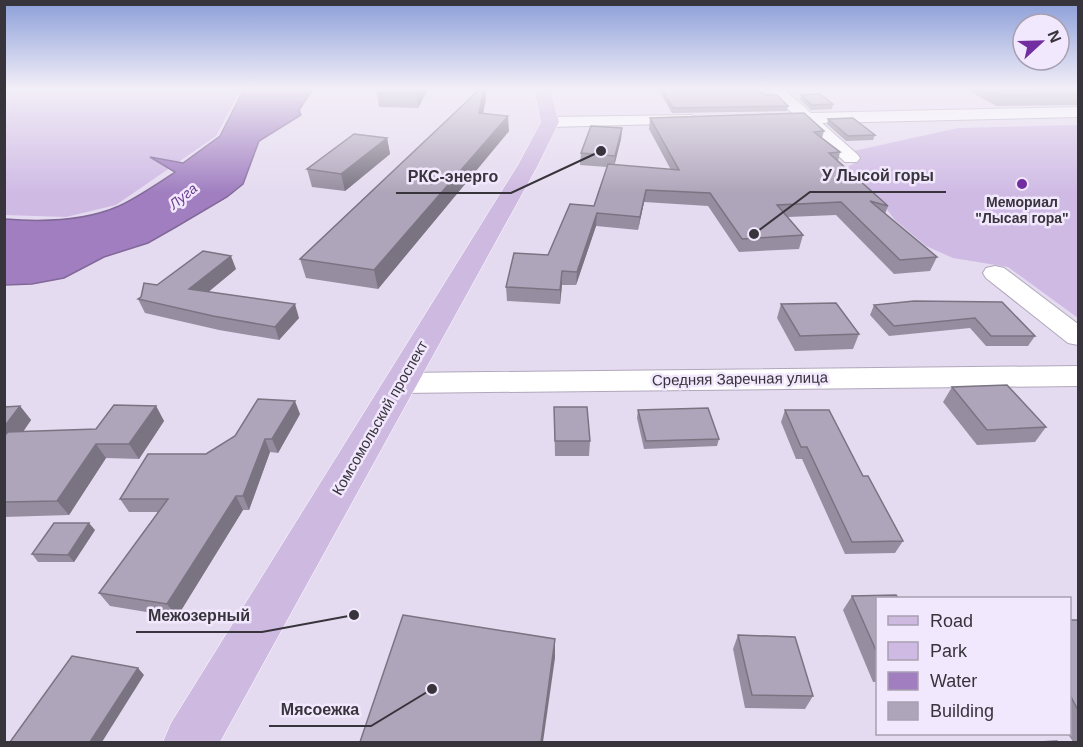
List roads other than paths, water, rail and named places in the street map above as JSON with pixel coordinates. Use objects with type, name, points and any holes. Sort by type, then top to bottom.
[{"type":"main road","name":"Комсомольский проспект","points":[[190,742],[401,383],[536,124]]},
{"type":"street","points":[[813,124],[851,158]]},
{"type":"street","points":[[995,273],[1078,337]]},
{"type":"street","name":"Средняя Заречная улица","points":[[401,383],[1078,376]]},
{"type":"water","name":"Луга","points":[[226,124],[287,124],[259,141],[243,184],[227,197],[148,243],[104,257],[64,278],[32,284],[5,285],[5,219],[48,220],[77,217],[92,215],[119,206],[175,172],[150,157],[183,163],[220,136]]},
{"type":"place","name":"РКС-энерго","points":[[601,151]]},
{"type":"place","name":"Мемориал \"Лысая гора\"","points":[[1022,184]]},
{"type":"place","name":"У Лысой горы","points":[[754,234]]},
{"type":"place","name":"Межозерный","points":[[354,615]]},
{"type":"place","name":"Мясоежка","points":[[432,689]]}]
